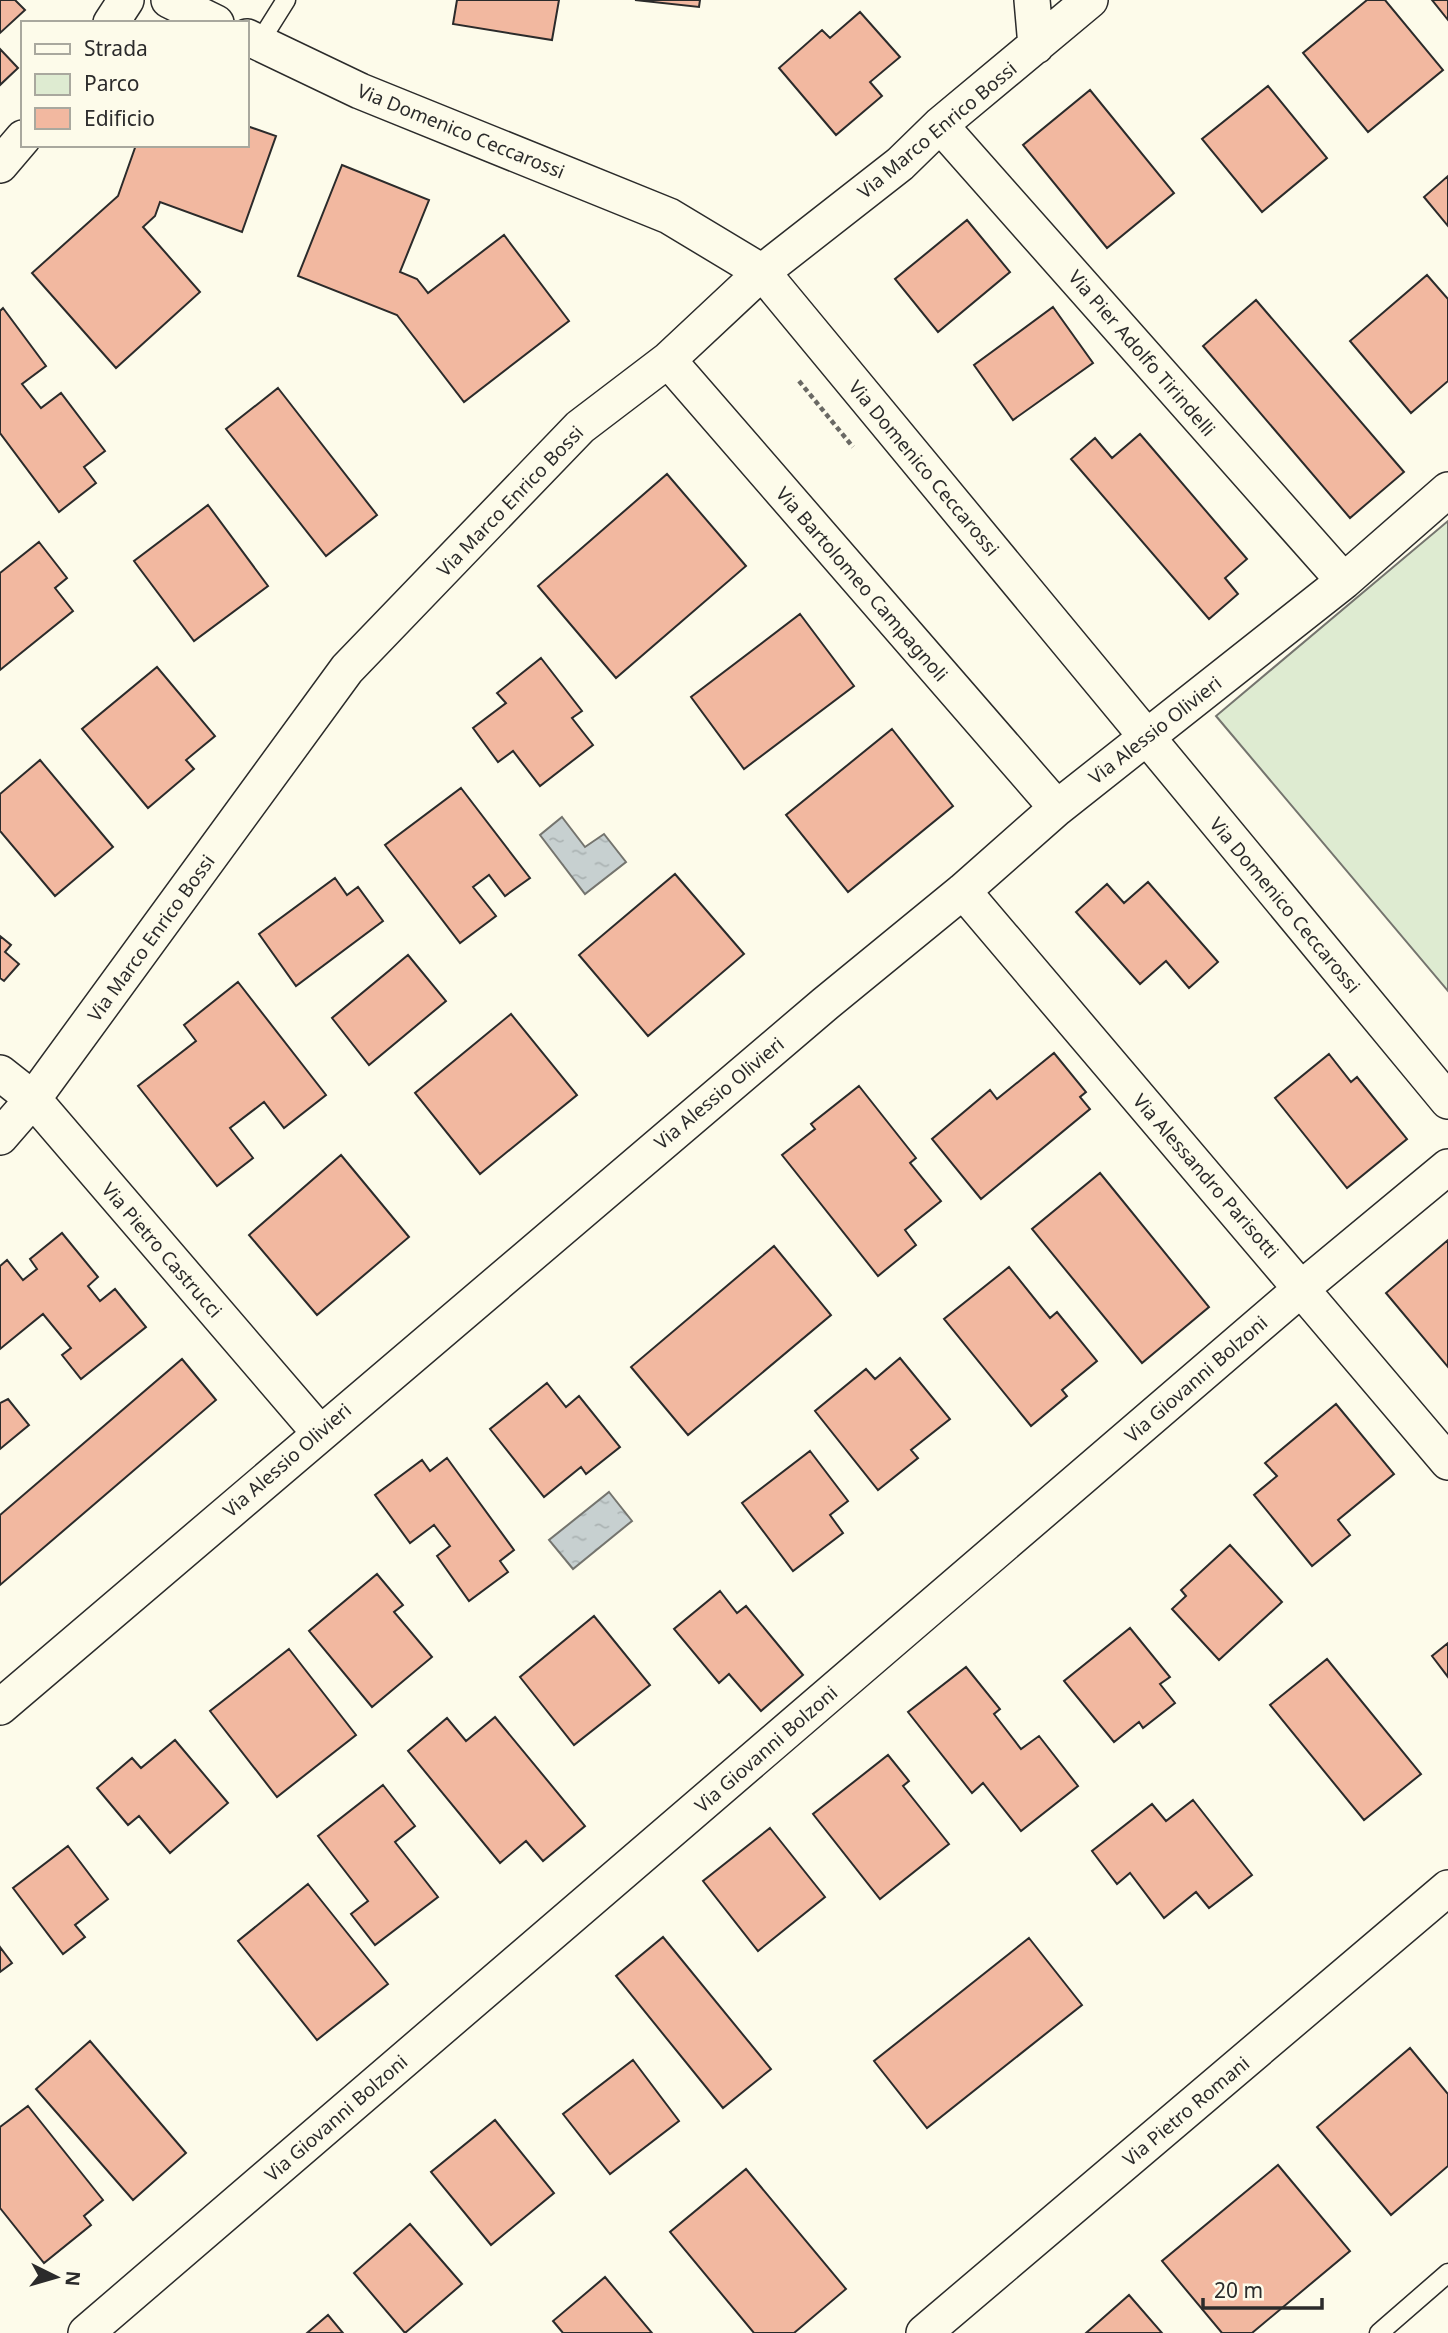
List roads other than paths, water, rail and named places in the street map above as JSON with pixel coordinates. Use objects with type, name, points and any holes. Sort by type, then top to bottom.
[{"type":"street","points":[[112,21],[126,0]]},
{"type":"street","points":[[169,0],[212,21]]},
{"type":"street","points":[[1032,0],[1036,46]]},
{"type":"street","name":"Via Marco Enrico Bossi","points":[[0,1138],[33,1099],[347,669],[580,426],[668,360],[762,272],[900,164],[940,125],[1090,0]]},
{"type":"street","name":"Via Domenico Ceccarossi","points":[[253,40],[360,91],[669,216],[762,272],[1448,1101]]},
{"type":"street","name":"Via Pier Adolfo Tirindelli","points":[[940,125],[1344,581]]},
{"type":"street","points":[[0,165],[21,140]]},
{"type":"street","name":"Via Bartolomeo Campagnoli","points":[[668,360],[1057,808]]},
{"type":"street","name":"Via Alessio Olivieri","points":[[0,1707],[814,1013],[963,891],[1057,808],[1344,581],[1448,491]]},
{"type":"street","name":"Via Alessandro Parisotti","points":[[963,891],[1448,1462]]},
{"type":"street","name":"Via Pietro Castrucci","points":[[0,1073],[33,1099],[320,1432]]},
{"type":"street","name":"Via Giovanni Bolzoni","points":[[86,2333],[1302,1288],[1448,1167]]},
{"type":"street","name":"Via Pietro Romani","points":[[924,2333],[1448,1888]]},
{"type":"lane","points":[[253,40],[286,0]]},
{"type":"lane","points":[[1379,2333],[1448,2273]]},
{"type":"lane","points":[[1430,2289],[1448,2295]]},
{"type":"water","points":[[562,817],[585,847],[604,834],[626,862],[585,894],[540,835]]},
{"type":"water","points":[[609,1492],[632,1521],[573,1569],[549,1540]]}]
